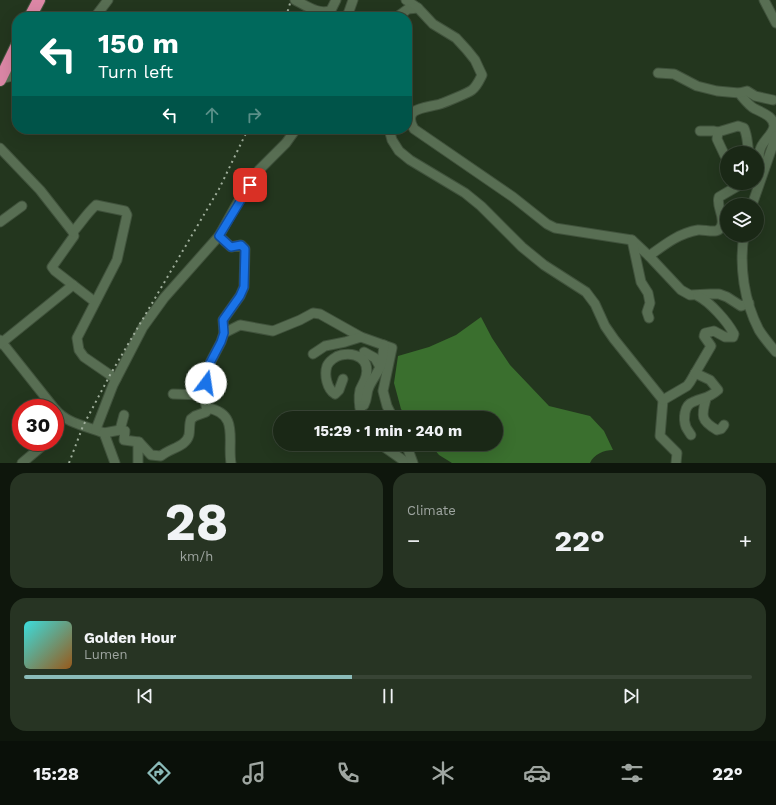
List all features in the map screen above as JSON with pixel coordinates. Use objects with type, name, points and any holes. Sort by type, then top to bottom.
[{"type":"highway","points":[[32,12],[38,0]]},
{"type":"highway","points":[[0,80],[12,55]]},
{"type":"street","points":[[99,12],[108,0]]},
{"type":"street","points":[[295,0],[320,12],[327,12],[331,10],[336,0]]},
{"type":"street","points":[[349,12],[353,0]]},
{"type":"street","points":[[406,0],[416,4],[433,24],[456,38],[475,60],[482,75],[478,84],[471,91],[440,104],[421,108],[412,116]]},
{"type":"street","points":[[764,0],[776,24]]},
{"type":"street","points":[[404,12],[416,4]]},
{"type":"street","points":[[658,73],[674,74],[697,86],[717,91],[740,93],[747,91],[755,96],[773,100]]},
{"type":"street","points":[[0,80],[12,76]]},
{"type":"street","points":[[740,93],[752,106],[767,115],[773,121],[774,127],[761,146]]},
{"type":"street","points":[[412,126],[414,129],[513,198],[547,224],[556,228],[632,240],[681,290],[690,295],[698,296],[719,294],[745,304],[754,316],[759,330],[776,352]]},
{"type":"street","points":[[700,131],[714,130],[718,132],[738,126],[744,128],[748,136],[747,146]]},
{"type":"street","points":[[718,132],[717,139],[720,146]]},
{"type":"street","points":[[115,463],[100,431],[116,379],[142,327],[164,298],[219,236],[238,202],[259,170],[286,143],[292,134]]},
{"type":"street","points":[[390,134],[392,140],[399,151],[410,160],[465,193],[481,206],[522,247],[544,266],[586,292],[595,304],[605,326],[614,339],[663,400],[660,436],[677,453],[676,463]]},
{"type":"street","points":[[754,198],[776,136]]},
{"type":"street","points":[[0,148],[40,190],[74,236],[52,267],[55,271],[95,302]]},
{"type":"street","points":[[649,256],[669,241],[683,234],[698,230],[715,232],[719,229],[722,225],[718,202],[719,197],[731,190]]},
{"type":"street","points":[[72,232],[79,226],[85,216],[96,205],[125,211],[127,215],[117,260],[77,338],[79,350],[84,357],[90,363],[116,379]]},
{"type":"street","points":[[0,222],[22,206]]},
{"type":"street","points":[[64,417],[100,431],[125,431],[124,440],[139,442],[151,455],[161,456],[168,450],[182,445],[187,441],[191,419],[206,412],[207,408],[203,395],[210,363],[224,333],[223,320],[240,296],[244,287],[245,249],[241,245],[231,247],[219,236]]},
{"type":"street","points":[[632,240],[641,282],[648,293],[650,303],[647,312],[649,318]]},
{"type":"street","points":[[743,242],[742,267],[745,304]]},
{"type":"street","points":[[47,399],[1,342],[73,285]]},
{"type":"street","points":[[663,400],[687,386],[711,346],[704,336],[705,333],[714,331],[729,338],[733,337],[734,334],[731,327],[704,299],[698,296]]},
{"type":"street","points":[[224,333],[240,325],[273,331],[313,313],[320,314],[361,337],[392,348],[383,391],[390,411]]},
{"type":"street","points":[[312,354],[325,346],[361,337]]},
{"type":"street","points":[[360,407],[364,405],[368,395],[368,389],[380,368],[384,345]]},
{"type":"street","points":[[364,352],[375,358],[380,368]]},
{"type":"street","points":[[343,379],[339,390],[335,394],[331,392],[328,386],[326,370],[328,364],[333,359],[337,356],[350,354],[364,360],[367,367],[366,377],[360,391],[361,411]]},
{"type":"street","points":[[691,434],[686,427],[685,411],[691,402],[706,399],[718,390],[710,380],[695,373]]},
{"type":"street","points":[[173,394],[203,395]]},
{"type":"street","points":[[706,399],[702,416],[705,421],[717,430],[724,426]]},
{"type":"street","points":[[207,408],[216,409],[220,412],[225,417],[229,425],[231,432],[231,463]]},
{"type":"street","points":[[120,430],[124,415]]},
{"type":"street","points":[[138,463],[139,442]]},
{"type":"street","points":[[22,463],[36,451]]},
{"type":"street","points":[[390,451],[407,463]]},
{"type":"street","points":[[409,451],[413,463]]},
{"type":"shaded area","points":[[481,317],[492,338],[510,365],[549,406],[590,416],[604,431],[613,450],[600,453],[594,457],[590,463],[452,463],[439,455],[436,451],[503,451],[503,411],[403,411],[401,409],[394,383],[398,356],[429,347],[456,335]]},
{"type":"railway","points":[[287,12],[291,0]]},
{"type":"railway","points":[[69,463],[83,426],[110,375],[219,189],[246,134]]},
{"type":"route","points":[[206,383],[210,363],[224,333],[223,320],[240,296],[244,287],[245,249],[241,245],[231,247],[219,236],[238,202],[250,185]]}]
